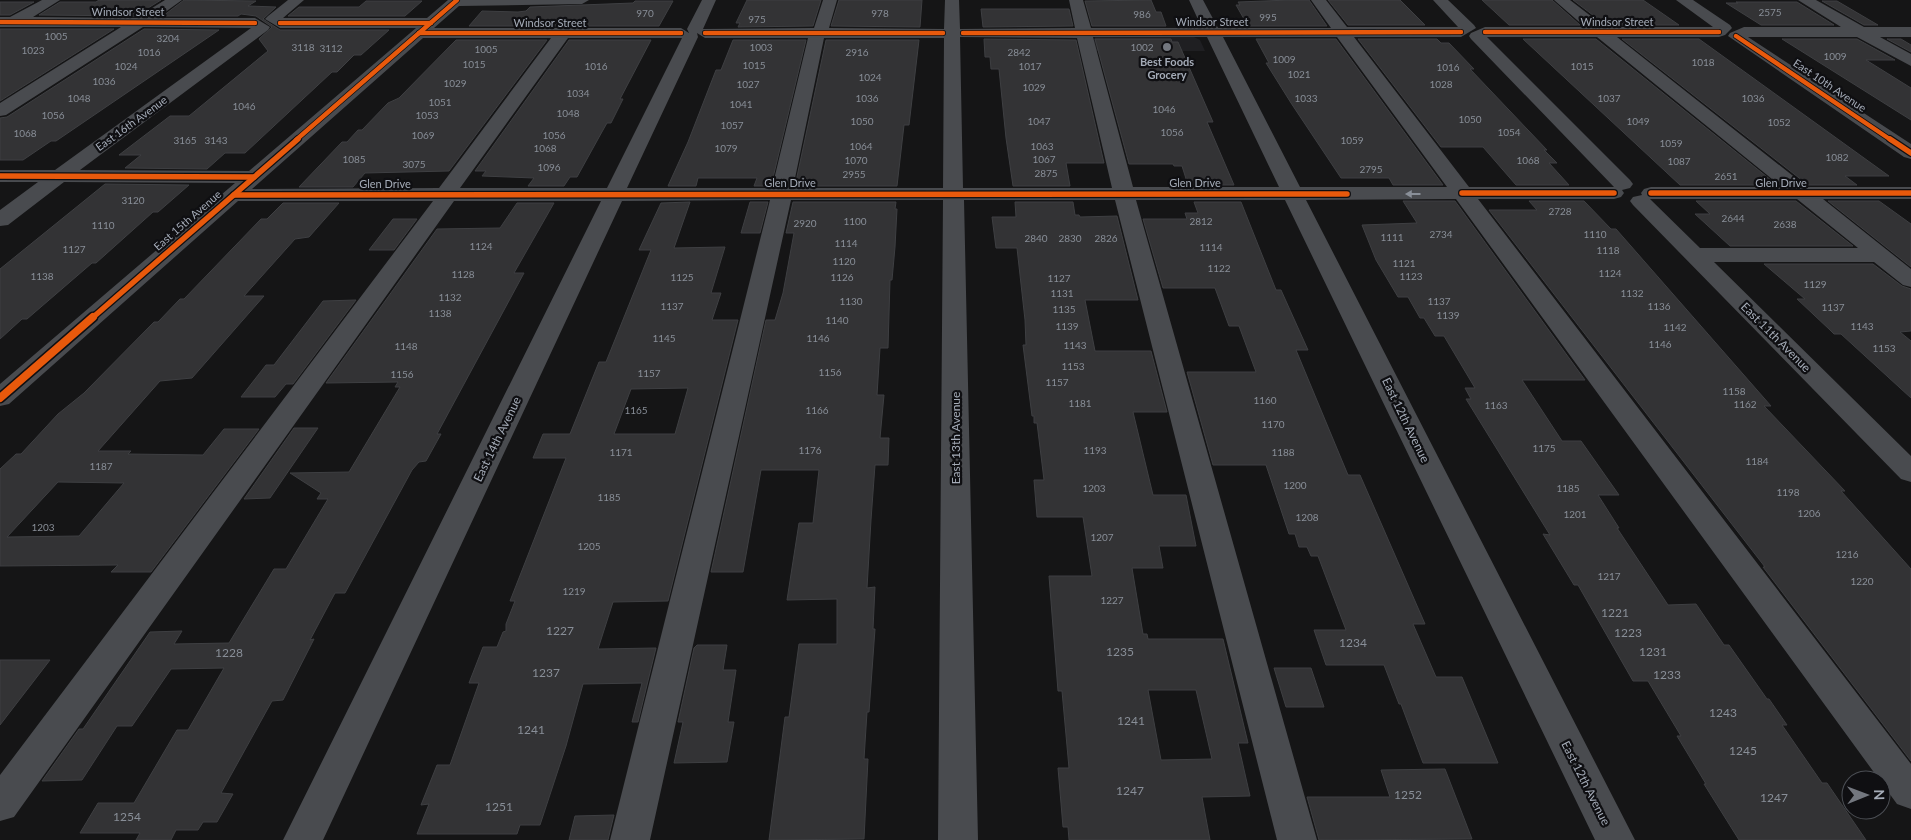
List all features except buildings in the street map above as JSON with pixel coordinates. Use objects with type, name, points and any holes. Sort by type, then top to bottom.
[{"type":"street","points":[[4,24],[53,0]]},
{"type":"street","points":[[0,111],[175,0]]},
{"type":"street","name":"East 16th Avenue","points":[[0,220],[297,0]]},
{"type":"street","points":[[456,1],[582,0]]},
{"type":"street","name":"East 14th Avenue","points":[[302,840],[616,194],[708,0]]},
{"type":"street","points":[[630,840],[782,193],[815,40],[830,0]]},
{"type":"street","name":"East 13th Avenue","points":[[952,0],[958,840]]},
{"type":"street","points":[[1076,0],[1124,193],[1297,840]]},
{"type":"street","name":"East 12th Avenue","points":[[1196,0],[1615,840]]},
{"type":"street","points":[[1318,0],[1911,794]]},
{"type":"street","name":"East 11th Avenue","points":[[1440,0],[1911,473]]},
{"type":"street","points":[[1561,0],[1911,280]]},
{"type":"street","name":"East 10th Avenue","points":[[1683,0],[1911,153]]},
{"type":"street","points":[[1805,0],[1911,61]]},
{"type":"street","name":"East 15th Avenue","points":[[0,398],[456,1]]},
{"type":"street","name":"Windsor Street","points":[[4,24],[267,23],[562,33],[1911,32]]},
{"type":"street","points":[[0,805],[441,206],[452,184],[562,33]]},
{"type":"street","points":[[0,176],[254,178]]},
{"type":"street","name":"Glen Drive","points":[[234,195],[1911,193]]},
{"type":"street","points":[[1695,255],[1880,255]]},
{"type":"shaded area","points":[[1096,36],[1194,37],[1200,40],[1205,51],[1096,51],[1093,40]]},
{"type":"cycle path","points":[[0,398],[457,0]]},
{"type":"cycle path","points":[[0,22],[255,23]]},
{"type":"cycle path","points":[[280,23],[431,23]]},
{"type":"cycle path","points":[[963,33],[1461,32]]},
{"type":"cycle path","points":[[1485,32],[1719,32]]},
{"type":"cycle path","points":[[419,33],[681,33]]},
{"type":"cycle path","points":[[705,33],[943,33]]},
{"type":"cycle path","points":[[1736,36],[1911,153]]},
{"type":"cycle path","points":[[0,176],[254,177]]},
{"type":"cycle path","points":[[1462,193],[1614,193]]},
{"type":"cycle path","points":[[1651,193],[1911,193]]},
{"type":"cycle path","points":[[234,195],[1347,194]]},
{"type":"place","name":"Best Foods Grocery","points":[[1167,47]]}]
